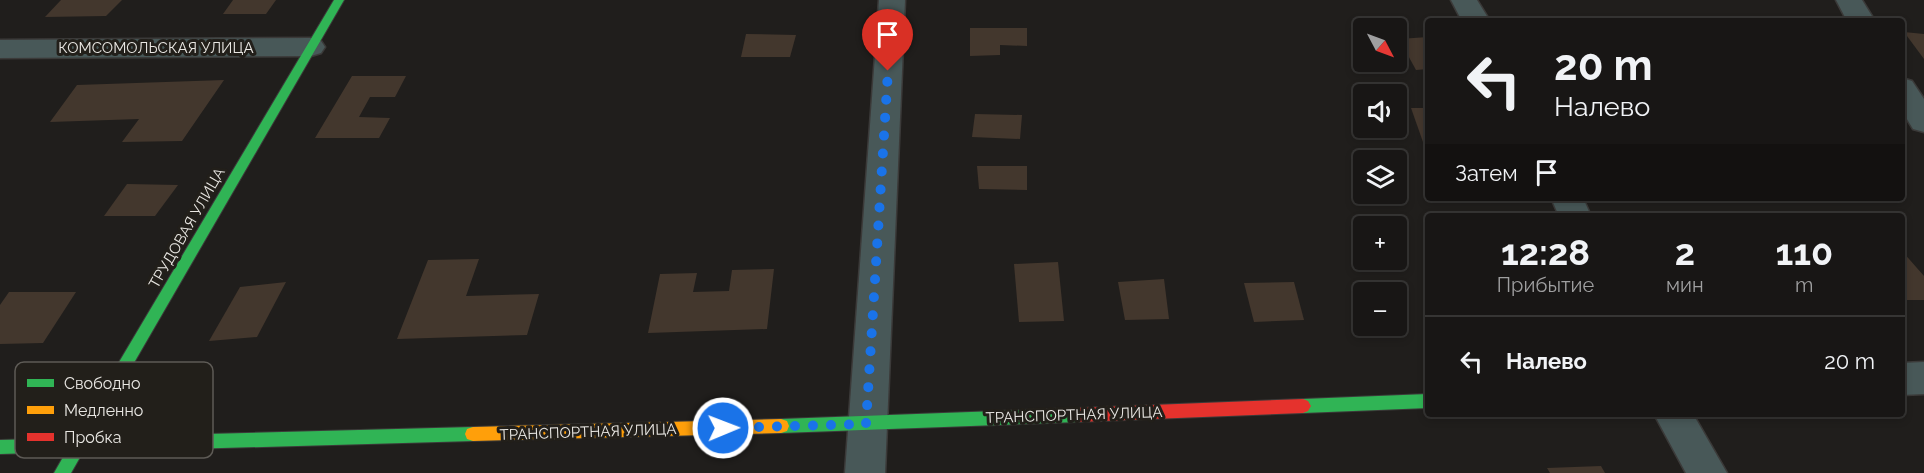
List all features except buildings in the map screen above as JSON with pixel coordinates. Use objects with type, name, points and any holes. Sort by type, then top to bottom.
[{"type":"street","name":"ТРУДОВАЯ УЛИЦА","points":[[128,362],[339,0]]},
{"type":"street","points":[[865,473],[892,0]]},
{"type":"street","points":[[1464,0],[1474,18]]},
{"type":"street","points":[[1849,0],[1859,18]]},
{"type":"street","name":"КОМСОМОЛЬСКАЯ УЛИЦА","points":[[0,49],[311,47]]},
{"type":"street","points":[[1905,93],[1924,122]]},
{"type":"street","points":[[1905,379],[1924,378]]},
{"type":"street","name":"ТРАНСПОРТНАЯ УЛИЦА","points":[[213,442],[866,424],[1425,401]]},
{"type":"street","points":[[1675,417],[1707,473]]},
{"type":"street","name":"ТРАНСПОРТНАЯ УЛИЦА","points":[[0,447],[15,447]]},
{"type":"street","name":"ТРУДОВАЯ УЛИЦА","points":[[62,473],[71,458]]},
{"type":"traffic: fast","points":[[127,362],[339,0]]},
{"type":"traffic: fast","points":[[1303,406],[1425,401]]},
{"type":"traffic: fast","points":[[781,426],[1077,415]]},
{"type":"traffic: fast","points":[[213,441],[473,434]]},
{"type":"traffic: fast","points":[[0,447],[15,447]]},
{"type":"traffic: fast","points":[[62,473],[71,458]]},
{"type":"traffic: slow","points":[[473,434],[781,426]]},
{"type":"traffic: jam","points":[[1077,415],[1303,406]]},
{"type":"route","points":[[723,428],[866,424],[888,71]]}]
